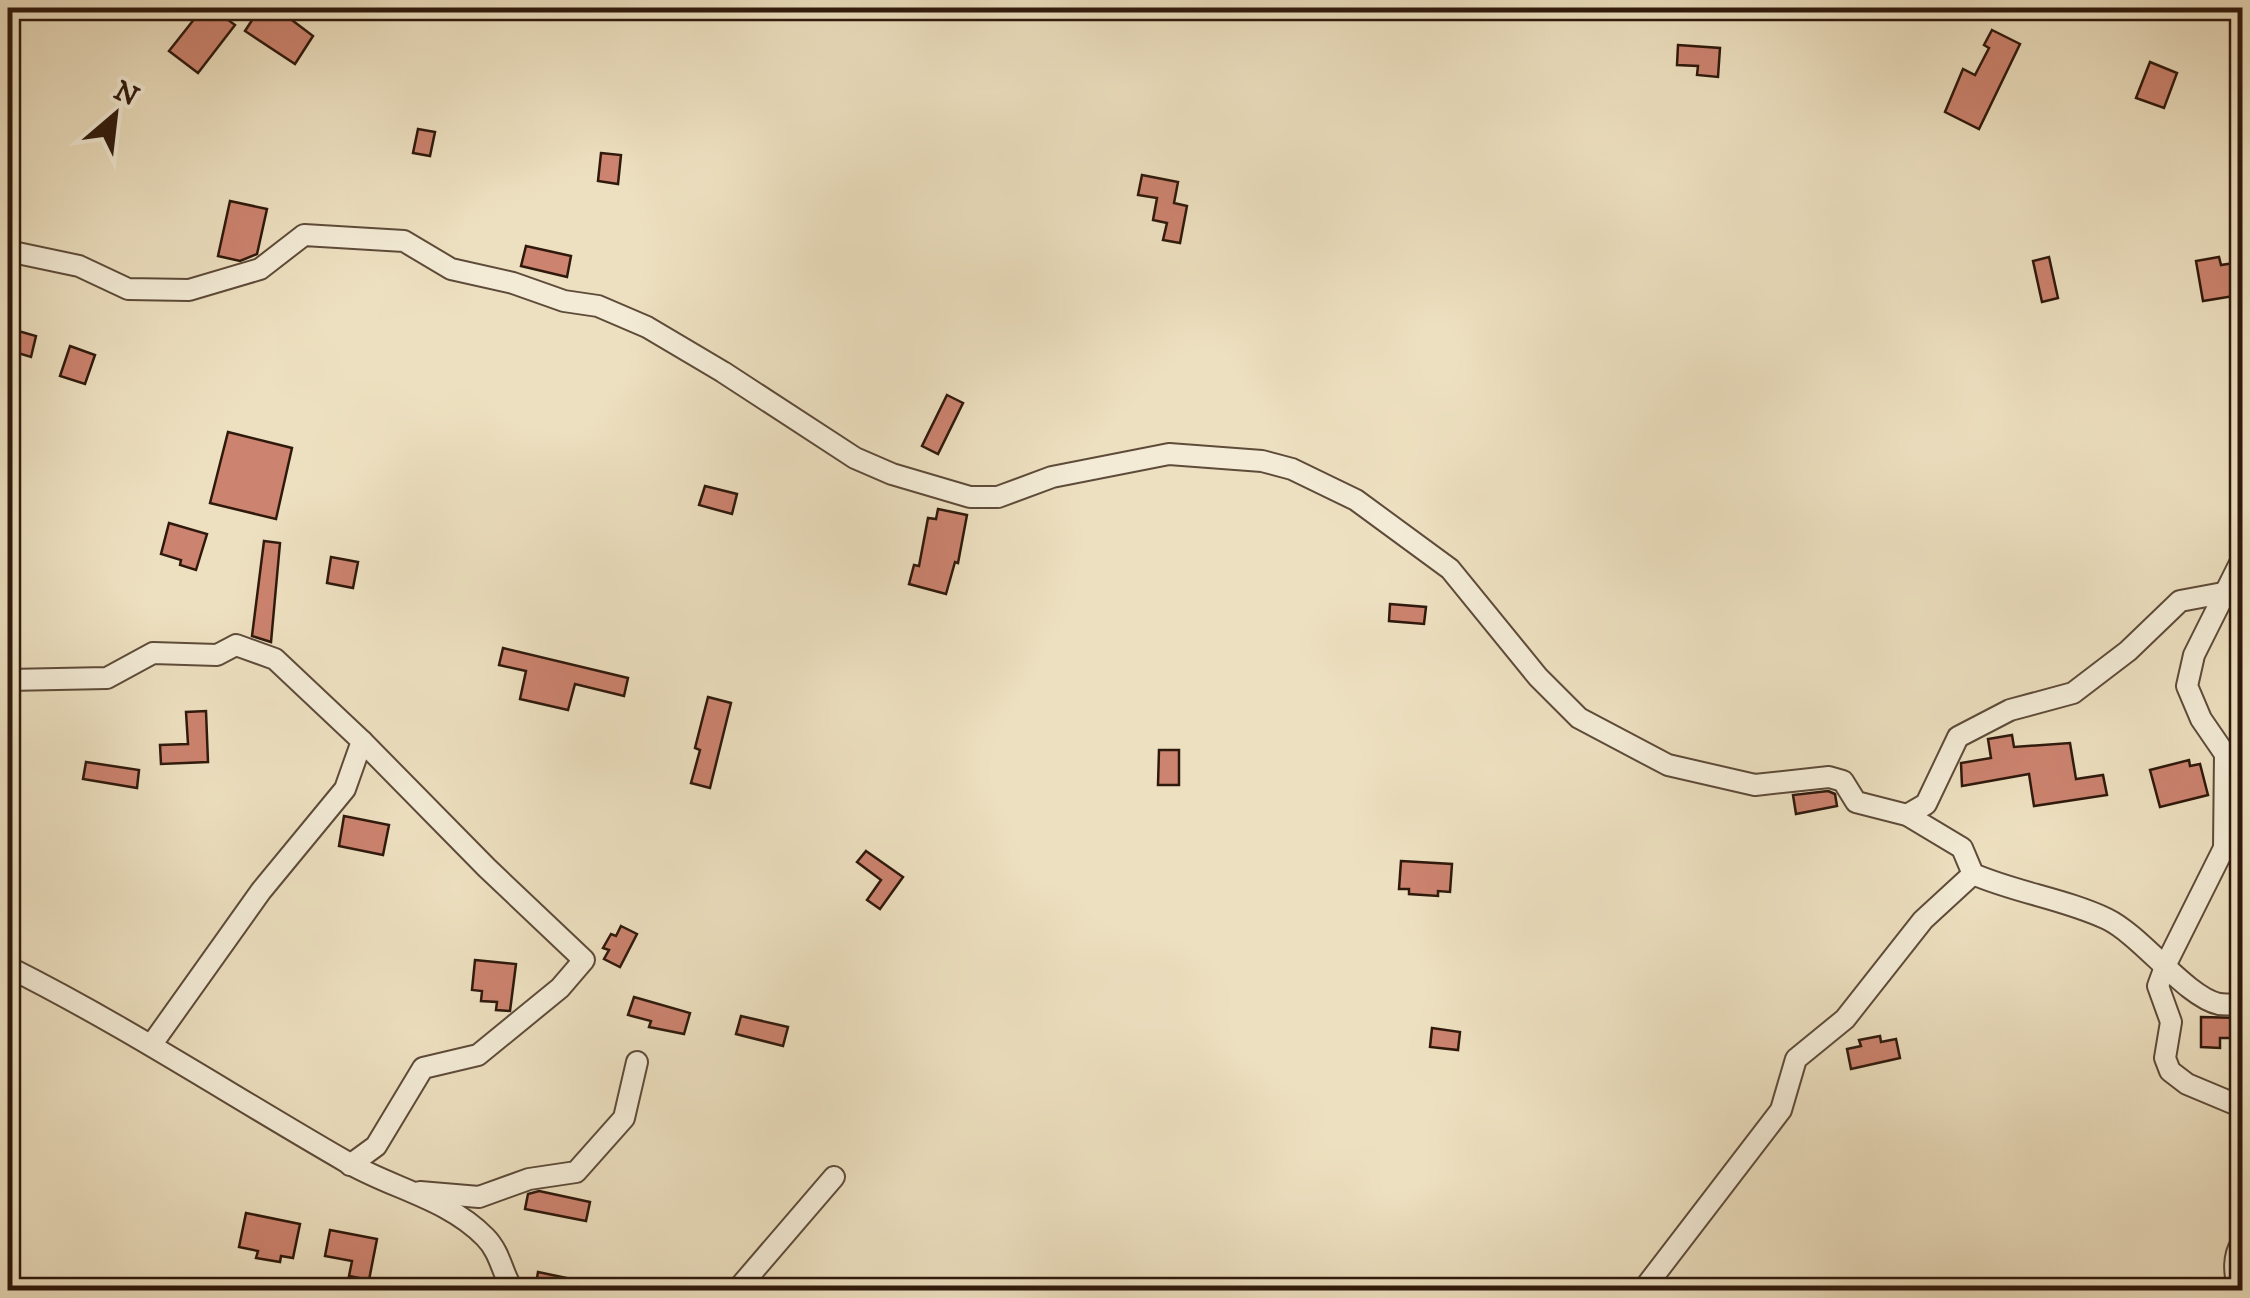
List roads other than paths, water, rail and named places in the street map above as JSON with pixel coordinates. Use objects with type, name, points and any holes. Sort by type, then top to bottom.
[{"type":"street","points":[[8,251],[79,266],[128,289],[189,290],[260,269],[304,234],[404,241],[451,269],[513,283],[564,302],[598,306],[647,327],[855,458],[892,474],[970,497],[998,497],[1052,477],[1169,454],[1262,461],[1292,469],[1356,500],[1450,569],[1538,678],[1578,718],[1668,764],[1755,785],[1829,777],[1842,781],[1856,802],[1907,815],[1962,848],[1973,874],[2010,890],[2110,920],[2216,1004],[2242,1004]]},
{"type":"street","points":[[2242,559],[2194,656],[2187,686],[2201,719],[2226,754],[2224,848],[2158,986],[2171,1022],[2165,1058],[2170,1070],[2187,1084],[2242,1107]]},
{"type":"street","points":[[1907,815],[1926,804],[1958,737],[2010,710],[2073,692],[2128,651],[2180,600],[2223,593]]},
{"type":"street","points":[[8,680],[107,678],[153,654],[217,655],[236,645],[275,659],[584,960],[560,988],[478,1055],[423,1068],[376,1146],[350,1164]]},
{"type":"street","points":[[152,1044],[260,890],[345,789],[362,741]]},
{"type":"street","points":[[1644,1290],[1780,1110],[1796,1059],[1845,1019],[1922,920],[1973,874]]},
{"type":"street","points":[[8,966],[152,1044],[350,1164],[449,1210],[486,1237],[504,1264],[513,1290]]},
{"type":"street","points":[[413,1191],[479,1197],[529,1180],[576,1172],[624,1118],[637,1062]]},
{"type":"street","points":[[737,1290],[834,1177]]},
{"type":"street","points":[[2238,1290],[2234,1273],[2236,1252],[2242,1242]]}]
